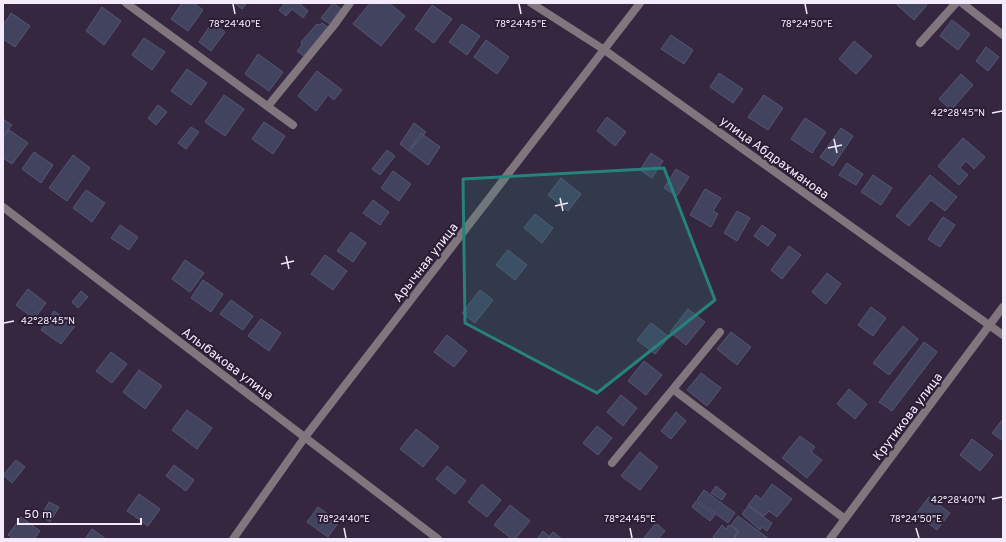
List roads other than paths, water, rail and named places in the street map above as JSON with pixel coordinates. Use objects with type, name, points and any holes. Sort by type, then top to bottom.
[{"type":"street","points":[[126,3],[292,125]]},
{"type":"street","points":[[268,106],[335,24],[350,3]]},
{"type":"street","name":"улица Абдрахманова","points":[[531,3],[603,49],[1003,335]]},
{"type":"street","name":"Арычная улица","points":[[233,539],[305,437],[640,3]]},
{"type":"street","points":[[920,43],[956,3]]},
{"type":"street","points":[[962,3],[1003,34]]},
{"type":"street","name":"Алыбакова улица","points":[[3,207],[438,539]]},
{"type":"street","name":"Крутикова улица","points":[[830,539],[1003,307]]},
{"type":"street","points":[[612,463],[674,390],[720,332]]},
{"type":"street","points":[[674,390],[845,519]]}]
